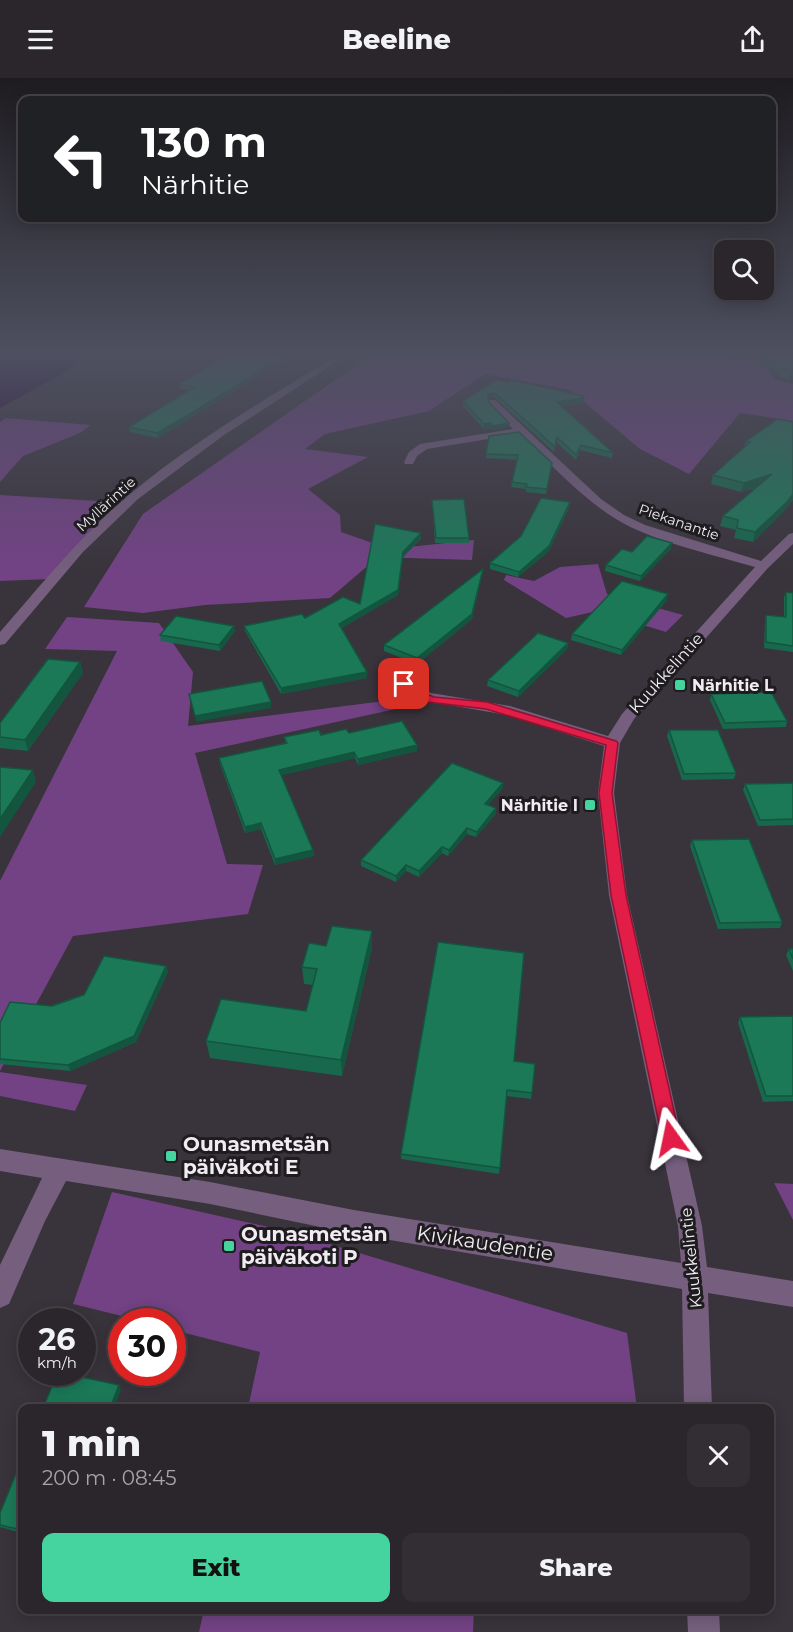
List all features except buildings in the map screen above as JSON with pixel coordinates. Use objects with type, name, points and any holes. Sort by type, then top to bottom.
[{"type":"street","name":"Myllärintie","points":[[0,641],[73,555],[135,497],[189,453],[229,428]]},
{"type":"street","name":"Piekanantie","points":[[518,428],[597,501],[620,517],[641,528],[763,566]]},
{"type":"street","points":[[409,462],[413,454],[424,446],[521,431]]},
{"type":"street","name":"Kuukkelintie","points":[[698,1404],[695,1276],[690,1226],[618,895],[606,793],[612,743],[627,717],[763,566],[793,537]]},
{"type":"street","points":[[409,678],[404,684],[412,692],[432,700],[487,705],[612,743]]},
{"type":"street","name":"Kivikaudentie","points":[[0,1160],[210,1193],[354,1222],[695,1276],[793,1294]]},
{"type":"street","points":[[0,1295],[36,1213],[59,1170]]},
{"type":"street","points":[[703,1614],[704,1632]]},
{"type":"shaded area","points":[[0,428],[88,428],[80,433],[23,456],[0,482]]},
{"type":"shaded area","points":[[267,428],[354,428],[325,434],[305,449],[368,457],[308,489],[340,515],[341,532],[390,549],[474,540],[472,560],[378,557],[330,598],[205,605],[143,613],[84,607],[143,514]]},
{"type":"shaded area","points":[[615,428],[728,428],[689,474],[640,449]]},
{"type":"shaded area","points":[[0,495],[114,502],[50,579],[0,581]]},
{"type":"shaded area","points":[[598,564],[607,594],[683,615],[666,632],[597,611],[566,618],[504,580],[506,575],[534,581],[560,567]]},
{"type":"shaded area","points":[[67,617],[159,623],[193,672],[188,726],[408,698],[414,705],[195,753],[227,864],[263,865],[248,914],[73,936],[0,1071],[0,881],[117,651],[45,649]]},
{"type":"shaded area","points":[[0,1072],[87,1085],[75,1111],[0,1096]]},
{"type":"shaded area","points":[[774,1183],[793,1184],[793,1220]]},
{"type":"shaded area","points":[[112,1192],[282,1230],[627,1333],[636,1404],[249,1404],[260,1352],[186,1333],[186,1308],[108,1308],[108,1313],[73,1304]]},
{"type":"shaded area","points":[[203,1614],[474,1614],[473,1632],[199,1632]]},
{"type":"place","name":"Närhitie L","points":[[680,685]]},
{"type":"place","name":"Närhitie I","points":[[590,805]]},
{"type":"place","name":"Ounasmetsän päiväkoti E","points":[[171,1156]]},
{"type":"place","name":"Ounasmetsän päiväkoti P","points":[[229,1246]]},
{"type":"route","points":[[404,684],[412,692],[432,700],[487,705],[612,743],[606,793],[618,895],[671,1138]]}]
